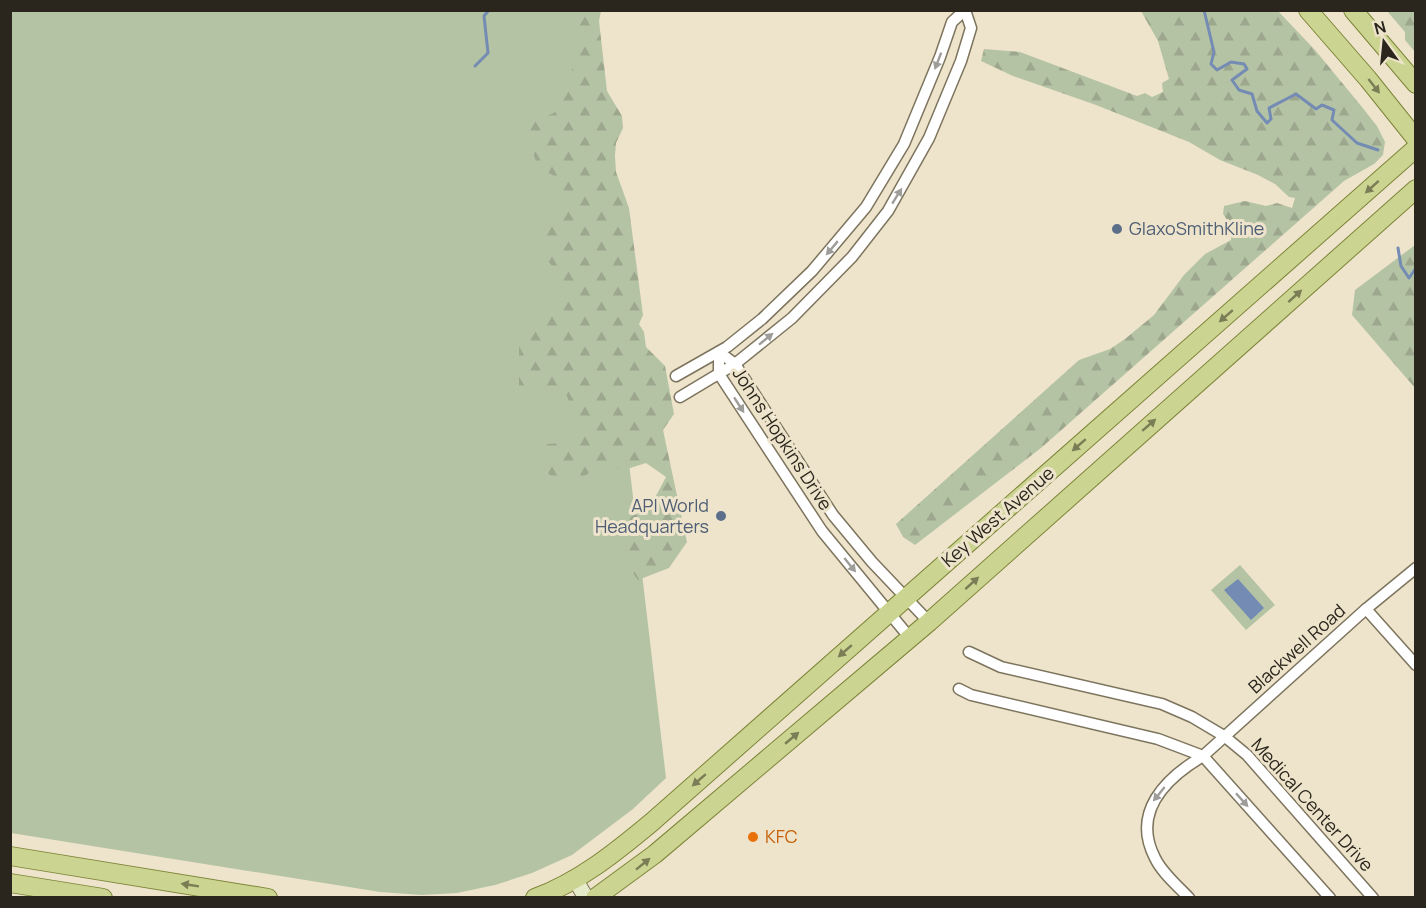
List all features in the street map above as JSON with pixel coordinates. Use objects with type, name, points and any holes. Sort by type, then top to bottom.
[{"type":"main road","points":[[1308,10],[1368,79],[1416,140]]},
{"type":"main road","points":[[1353,10],[1414,80]]},
{"type":"main road","name":"Key West Avenue","points":[[535,897],[575,879],[603,861],[652,822],[1416,148]]},
{"type":"main road","name":"Key West Avenue","points":[[595,897],[655,854],[910,638],[1416,189]]},
{"type":"main road","points":[[10,856],[221,894],[268,897]]},
{"type":"main road","points":[[575,879],[586,897]]},
{"type":"main road","points":[[10,883],[103,897]]},
{"type":"street","points":[[676,376],[718,352],[762,319],[812,271],[871,200],[904,144],[952,22],[965,11],[971,28],[961,61],[929,138],[898,195],[852,257],[792,318],[735,364],[680,397]]},
{"type":"street","name":"Johns Hopkins Drive","points":[[718,352],[735,364],[833,515],[872,562],[928,622]]},
{"type":"street","name":"Johns Hopkins Drive","points":[[718,352],[719,374],[822,531],[910,638]]},
{"type":"street","name":"Blackwell Road","points":[[1189,897],[1155,860],[1148,839],[1148,823],[1152,804],[1160,792],[1182,769],[1203,756],[1366,609],[1416,568]]},
{"type":"street","points":[[1366,609],[1416,664]]},
{"type":"street","name":"Medical Center Drive","points":[[969,652],[1001,667],[1162,704],[1192,717],[1224,736],[1247,755],[1373,897]]},
{"type":"street","points":[[959,689],[971,695],[1158,739],[1203,756],[1330,897]]},
{"type":"green space","points":[[10,11],[576,11],[666,778],[633,809],[572,855],[532,873],[495,885],[457,893],[422,895],[380,892],[11,833]]},
{"type":"green space","points":[[573,11],[601,11],[599,21],[607,91],[622,116],[623,128],[616,143],[616,172],[629,208],[643,315],[639,324],[644,332],[646,347],[665,366],[674,414],[663,430],[687,542],[669,568],[638,580],[619,553],[617,524],[650,507],[666,477],[646,463],[624,470],[603,462],[586,475],[563,484],[543,470],[545,444],[568,443],[584,431],[582,420],[573,417],[563,386],[536,389],[519,407],[519,339],[551,307],[557,297],[559,287],[559,278],[542,252],[540,239],[561,214],[565,195],[556,177],[538,167],[532,150],[528,123],[554,113],[570,78],[578,45]]},
{"type":"green space","points":[[1141,11],[1278,11],[1315,50],[1377,126],[1385,142],[1383,155],[1374,164],[1344,181],[1041,448],[915,545],[903,537],[896,524],[1079,360],[1110,349],[1154,315],[1184,275],[1205,254],[1231,240],[1232,227],[1223,214],[1224,206],[1245,201],[1266,206],[1277,203],[1292,208],[1295,198],[1289,197],[1275,184],[1220,160],[1189,142],[1096,105],[1013,76],[981,61],[984,49],[1020,52],[1137,96],[1145,93],[1152,97],[1163,92],[1162,83],[1169,79],[1158,41]]},
{"type":"green space","points":[[1387,11],[1415,11],[1415,52],[1405,40],[1405,32]]},
{"type":"green space","points":[[1415,245],[1415,388],[1352,315],[1355,290]]},
{"type":"green space","points":[[1240,565],[1275,605],[1246,630],[1211,590]]},
{"type":"water","points":[[1238,579],[1264,608],[1251,620],[1224,590]]},
{"type":"waterway","points":[[475,66],[488,53],[484,16],[489,10]]},
{"type":"waterway","points":[[1204,10],[1214,52],[1211,64],[1217,70],[1231,62],[1244,64],[1247,69],[1232,80],[1239,90],[1252,94],[1257,111],[1267,123],[1271,119],[1269,108],[1296,94],[1316,109],[1322,105],[1334,110],[1332,120],[1357,143],[1378,150]]},
{"type":"waterway","points":[[1398,248],[1401,266],[1409,278],[1416,268]]},
{"type":"place","name":"GlaxoSmithKline","points":[[1117,229]]},
{"type":"place","name":"API World Headquarters","points":[[721,516]]},
{"type":"place","name":"KFC","points":[[753,837]]}]
